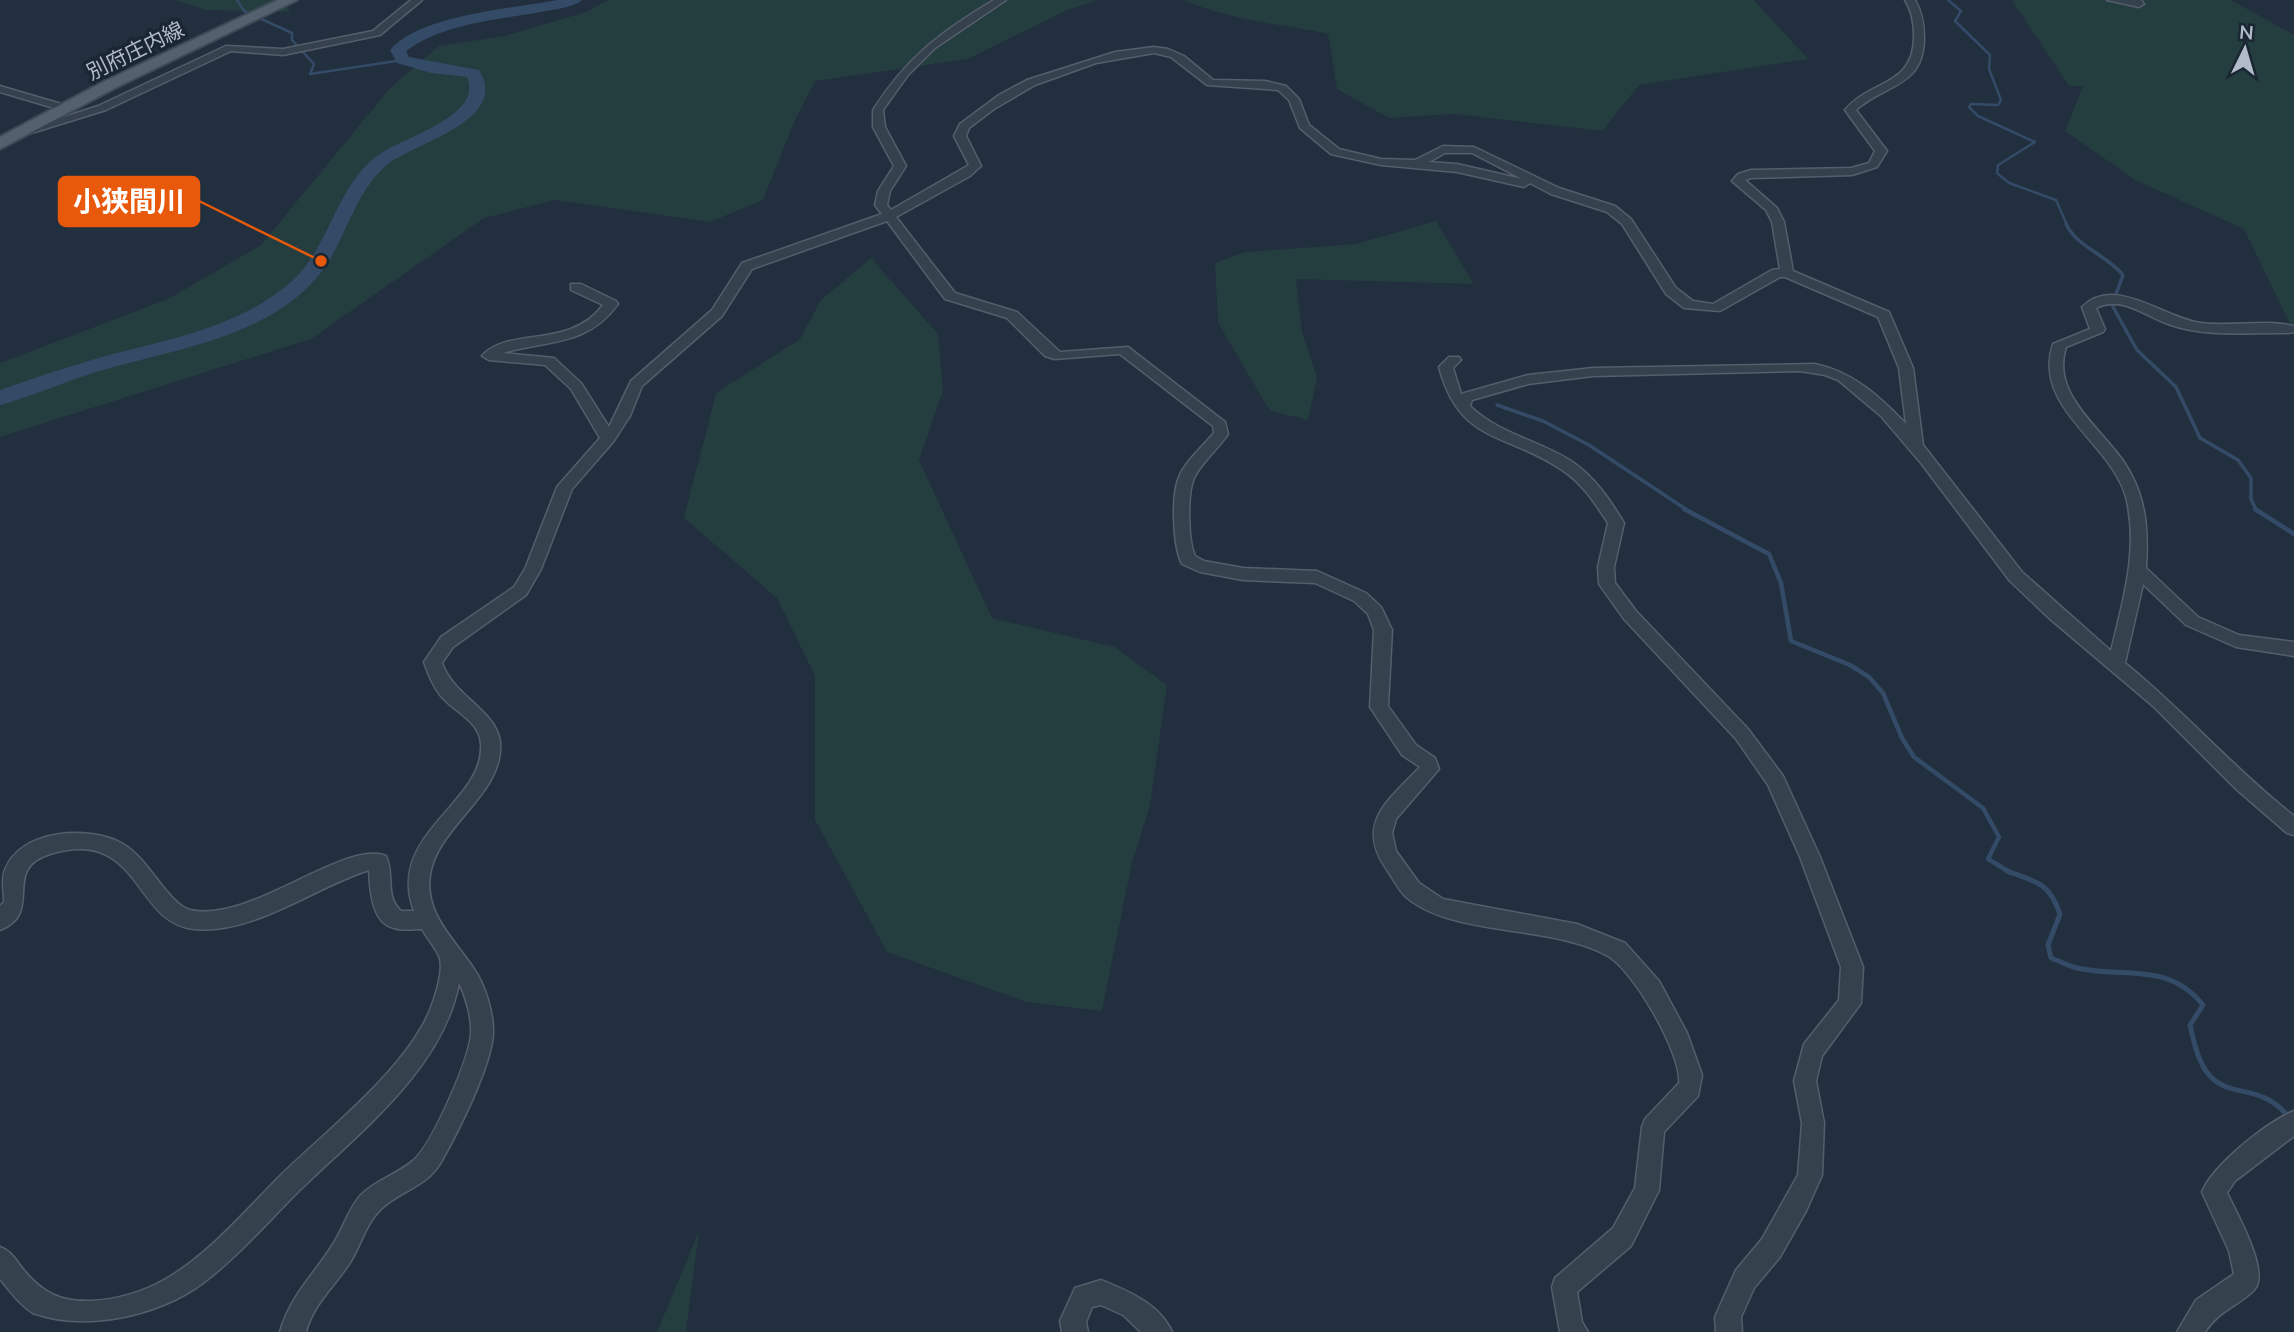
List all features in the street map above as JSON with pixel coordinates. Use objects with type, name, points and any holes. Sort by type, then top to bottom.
[{"type":"main road","name":"別府庄内線","points":[[0,144],[64,108],[290,0]]},
{"type":"street","points":[[21,133],[102,108],[230,48],[283,52],[373,34],[417,0]]},
{"type":"street","points":[[1001,0],[943,34],[904,72],[878,110],[877,116],[886,145],[901,166],[880,200],[888,216],[950,296],[1012,315],[1050,353],[1059,356],[1123,350],[1220,425],[1221,433],[1186,478],[1183,548],[1188,559],[1200,566],[1243,574],[1317,577],[1343,587],[1375,611],[1383,630],[1379,707],[1409,750],[1428,763],[1430,769],[1387,815],[1382,833],[1387,854],[1412,889],[1439,907],[1577,933],[1618,950],[1651,988],[1679,1040],[1691,1075],[1690,1088],[1653,1127],[1647,1190],[1622,1237],[1564,1287],[1571,1331]]},
{"type":"street","points":[[1787,273],[1778,222],[1771,208],[1738,181],[1742,176],[1751,174],[1852,171],[1874,165],[1881,151],[1850,110],[1909,74],[1917,61],[1920,47],[1918,13],[1910,0]]},
{"type":"street","points":[[2112,0],[2139,4],[2136,0]]},
{"type":"street","points":[[293,1332],[301,1304],[339,1256],[371,1202],[426,1164],[473,1067],[483,1034],[468,977],[451,958],[427,920],[419,893],[423,856],[432,839],[474,789],[492,748],[487,728],[448,692],[433,662],[447,642],[508,602],[520,591],[533,569],[565,487],[608,439],[623,416],[636,384],[717,313],[747,266],[888,216],[972,170],[974,160],[960,136],[961,131],[1005,96],[1032,82],[1142,49],[1157,50],[1179,56],[1203,80],[1211,83],[1265,84],[1282,88],[1294,99],[1304,126],[1335,152],[1381,162],[1457,168],[1555,191],[1611,209],[1627,222],[1671,291],[1689,305],[1714,308],[1777,273],[1787,273],[1884,315],[1906,368],[1916,450]]},
{"type":"street","points":[[0,89],[64,108]]},
{"type":"street","points":[[1418,164],[1443,149],[1474,150],[1555,191]]},
{"type":"street","points":[[576,287],[611,304],[603,318],[550,342],[499,348],[489,356],[549,361],[556,365],[582,393],[608,439]]},
{"type":"street","points":[[2116,666],[2138,570],[2138,509],[2123,471],[2072,410],[2057,375],[2055,352],[2060,344],[2095,332],[2098,328],[2089,307],[2099,299],[2117,298],[2167,320],[2188,326],[2289,329]]},
{"type":"street","points":[[1454,360],[1446,367],[1453,393],[1476,422],[1489,431],[1564,464],[1594,489],[1616,523],[1606,567],[1607,584],[1630,615],[1742,734],[1776,781],[1810,857],[1852,967],[1850,1003],[1812,1051],[1805,1081],[1813,1123],[1810,1175],[1798,1203],[1771,1248],[1745,1279],[1728,1317],[1729,1332]]},
{"type":"street","points":[[1463,407],[1466,397],[1487,389],[1579,373],[1660,368],[1791,367],[1828,371],[1843,377],[1875,402],[1999,556],[2053,614],[2159,702],[2294,827]]},
{"type":"street","points":[[2138,570],[2192,621],[2236,641],[2294,649]]},
{"type":"street","points":[[0,921],[14,905],[12,881],[22,860],[48,845],[75,842],[112,845],[138,867],[174,912],[188,920],[224,917],[257,908],[374,860],[379,862],[379,897],[386,912],[396,920],[427,920]]},
{"type":"street","points":[[0,1259],[26,1291],[48,1307],[79,1313],[125,1309],[157,1297],[194,1275],[238,1236],[394,1080],[424,1041],[440,1013],[450,984],[451,958]]},
{"type":"street","points":[[2190,1332],[2205,1309],[2247,1280],[2241,1250],[2214,1192],[2227,1173],[2294,1122]]},
{"type":"street","points":[[1075,1332],[1073,1321],[1084,1297],[1101,1292],[1132,1306],[1159,1332]]},
{"type":"green space","points":[[174,0],[283,0],[290,12],[206,10]]},
{"type":"green space","points":[[608,0],[1099,0],[1067,10],[968,59],[815,81],[795,120],[763,200],[710,222],[555,200],[484,218],[311,339],[0,437],[0,363],[168,299],[261,245],[390,88],[439,46],[504,36],[586,12]]},
{"type":"green space","points":[[1183,0],[1754,0],[1808,59],[1639,85],[1602,131],[1454,114],[1389,118],[1337,89],[1328,34],[1236,17]]},
{"type":"green space","points":[[2012,0],[2231,0],[2294,35],[2294,332],[2244,229],[2135,180],[2065,131],[2083,86],[2069,86]]},
{"type":"green space","points":[[1436,221],[1474,284],[1296,279],[1302,332],[1317,378],[1308,420],[1270,411],[1218,323],[1215,263],[1245,252],[1356,244]]},
{"type":"green space","points":[[871,258],[938,334],[943,391],[919,460],[992,618],[1115,647],[1167,685],[1150,805],[1131,867],[1102,1011],[1026,1002],[887,952],[815,820],[815,676],[777,598],[684,518],[716,393],[800,339],[821,300]]},
{"type":"green space","points":[[699,1231],[686,1332],[657,1332]]},
{"type":"waterway","points":[[237,0],[244,11],[292,33],[292,40],[314,64],[310,74],[403,60]]},
{"type":"waterway","points":[[0,398],[76,371],[204,335],[278,302],[302,282],[319,262],[367,175],[387,157],[450,124],[476,100],[479,87],[473,73],[431,68],[403,60],[398,50],[412,39],[456,24],[575,0]]},
{"type":"waterway","points":[[1948,0],[1961,11],[1955,21],[1990,55],[1989,69],[2001,100],[1998,105],[1971,104],[1969,107],[1978,116],[2035,142],[1998,165],[1997,173],[2009,183],[2056,200],[2067,225]]},
{"type":"waterway","points":[[2066,224],[2077,239],[2123,275],[2112,305],[2137,350],[2176,387],[2200,438],[2238,460],[2251,478],[2251,499],[2256,509]]},
{"type":"waterway","points":[[1497,405],[1543,421],[1589,445],[1687,510]]},
{"type":"waterway","points":[[1684,509],[1769,554],[1781,583],[1791,641],[1850,665],[1869,677],[1883,693],[1902,738],[1914,757],[1983,808],[1999,837],[1988,859],[2009,872]]},
{"type":"waterway","points":[[2256,509],[2294,534]]},
{"type":"waterway","points":[[2009,872],[2040,885],[2056,903],[2060,914],[2048,945],[2051,958],[2077,968],[2160,977],[2189,991],[2203,1005],[2190,1025],[2197,1052],[2206,1071],[2229,1088],[2272,1101],[2294,1124]]},
{"type":"place","name":"小狭間川","points":[[321,261]]}]
